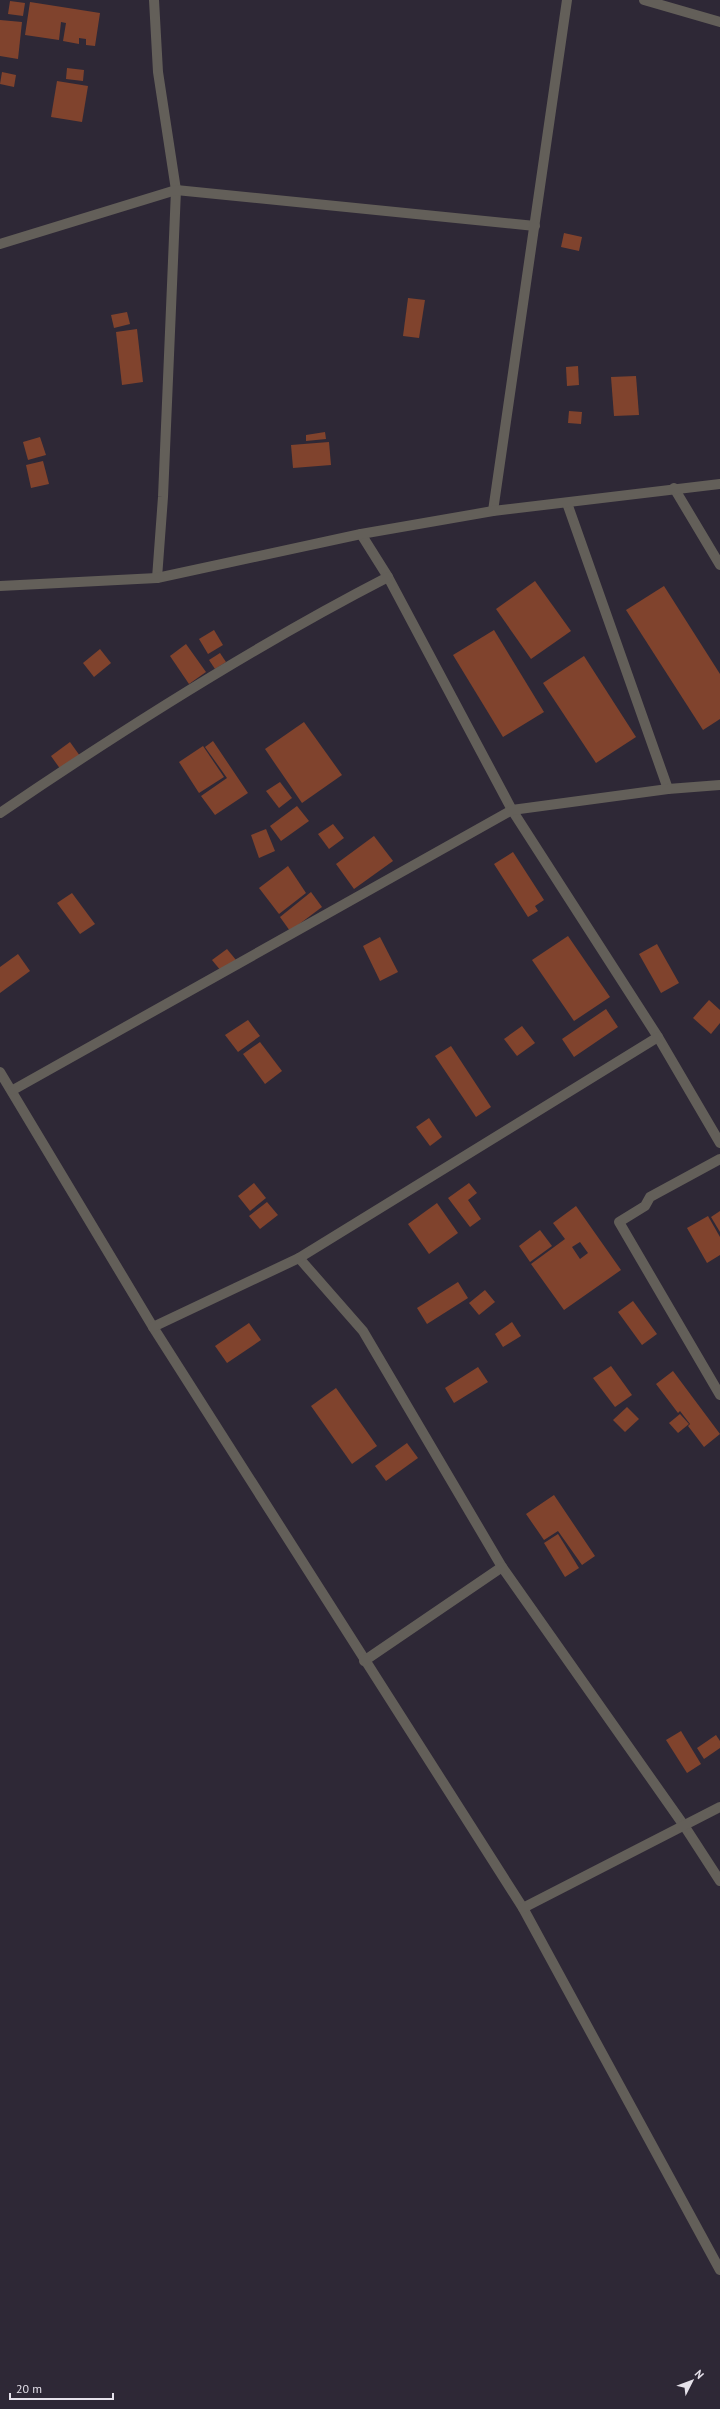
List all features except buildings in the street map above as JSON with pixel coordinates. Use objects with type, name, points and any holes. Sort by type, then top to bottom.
[{"type":"street","points":[[154,0],[158,72],[176,190],[163,489],[156,578]]},
{"type":"street","points":[[493,511],[568,0]]},
{"type":"street","points":[[644,0],[720,22]]},
{"type":"street","points":[[0,244],[176,190],[535,226]]},
{"type":"street","points":[[0,586],[156,578],[361,534],[493,511],[567,503],[674,488],[720,484]]},
{"type":"street","points":[[674,488],[720,565]]},
{"type":"street","points":[[567,503],[668,789]]},
{"type":"street","points":[[361,534],[388,577],[512,810],[658,1037],[720,1143]]},
{"type":"street","points":[[0,813],[65,769],[259,648],[317,614],[388,577]]},
{"type":"street","points":[[12,1090],[512,810],[668,789],[720,785]]},
{"type":"street","points":[[153,1327],[299,1258],[658,1037]]},
{"type":"street","points":[[0,1072],[153,1327],[364,1661],[523,1908],[720,2270]]},
{"type":"street","points":[[720,1159],[650,1197],[645,1206],[619,1222],[720,1395]]},
{"type":"street","points":[[299,1258],[363,1331],[502,1567],[685,1827],[720,1881]]},
{"type":"street","points":[[364,1661],[502,1567]]},
{"type":"street","points":[[523,1908],[685,1827],[720,1807]]}]
